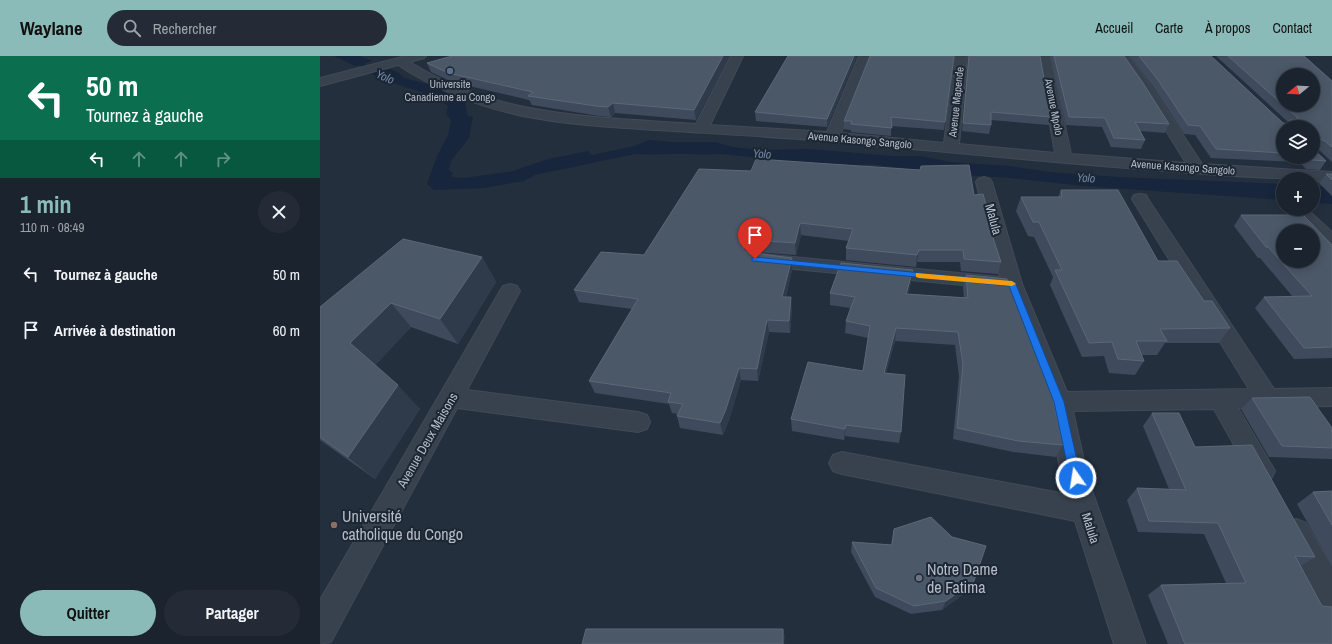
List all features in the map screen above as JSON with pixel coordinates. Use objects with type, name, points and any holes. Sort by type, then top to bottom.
[{"type":"street","points":[[322,82],[420,56]]},
{"type":"street","points":[[701,128],[737,56]]},
{"type":"street","points":[[832,138],[864,56]]},
{"type":"street","name":"Avenue Mapende","points":[[951,148],[961,56]]},
{"type":"street","name":"Avenue Mpolo","points":[[1044,56],[1064,158]]},
{"type":"street","points":[[1123,56],[1147,89],[1198,169]]},
{"type":"street","name":"Avenue Kasongo Sangolo","points":[[394,62],[458,94],[504,109],[571,120],[832,138],[1198,169],[1332,177]]},
{"type":"street","name":"Malula","points":[[984,182],[1012,284],[1059,402],[1076,478],[1085,510],[1130,644]]},
{"type":"street","points":[[1140,199],[1268,399]]},
{"type":"street","points":[[1305,216],[1332,242]]},
{"type":"street","points":[[755,259],[1012,284]]},
{"type":"street","name":"Avenue Deux Maisons","points":[[320,631],[452,398],[510,291]]},
{"type":"street","points":[[1059,402],[1332,397]]},
{"type":"street","points":[[452,398],[638,422]]},
{"type":"street","points":[[1221,400],[1332,596]]},
{"type":"street","points":[[842,463],[1085,510]]},
{"type":"water","points":[[334,56],[360,56],[372,61],[355,66]]},
{"type":"water","points":[[390,69],[399,73],[404,78],[434,86],[456,97],[462,97],[465,102],[468,117],[473,116],[469,138],[451,161],[449,170],[453,173],[451,177],[464,178],[513,171],[548,159],[588,151],[592,155],[634,146],[649,140],[672,142],[715,142],[733,147],[760,150],[808,149],[894,156],[921,156],[951,162],[1010,166],[1050,172],[1118,177],[1276,184],[1276,200],[1083,186],[868,164],[849,166],[720,154],[635,154],[535,175],[524,181],[484,188],[434,190],[427,184],[437,156],[448,135],[451,120],[446,114],[448,106],[430,96],[372,74]]},
{"type":"water","points":[[1320,186],[1332,187],[1332,204],[1320,203]]},
{"type":"building","points":[[452,56],[723,56],[694,110],[613,103],[608,107],[596,106],[528,96],[533,92],[448,73],[427,63]]},
{"type":"building","points":[[788,56],[854,56],[827,119],[755,112]]},
{"type":"building","points":[[870,56],[954,56],[945,122],[891,117],[892,128],[851,124],[852,121],[844,121]]},
{"type":"building","points":[[969,56],[1040,56],[1051,117],[991,112],[991,125],[963,123]]},
{"type":"building","points":[[1054,56],[1124,56],[1169,124],[1135,122],[1145,140],[1114,138],[1105,118],[1069,117]]},
{"type":"building","points":[[1139,56],[1211,56],[1280,120],[1276,120],[1276,153],[1216,149],[1200,126],[1188,125],[1158,80]]},
{"type":"building","points":[[1228,56],[1304,56],[1317,68],[1276,68],[1276,99]]},
{"type":"building","points":[[1320,70],[1332,81],[1332,147],[1320,139],[1320,120],[1297,120],[1297,117],[1291,112],[1320,112]]},
{"type":"building","points":[[1320,155],[1326,161],[1320,161]]},
{"type":"building","points":[[756,159],[920,170],[921,166],[969,165],[974,195],[983,194],[991,223],[988,223],[1001,262],[964,259],[963,250],[919,250],[917,255],[846,248],[853,229],[800,223],[795,243],[754,240],[746,242],[743,248],[746,252],[792,258],[782,297],[791,297],[789,321],[767,320],[757,369],[739,368],[720,423],[677,416],[683,404],[668,402],[671,393],[589,381],[638,299],[574,290],[601,252],[644,255],[699,169],[751,171]]},
{"type":"building","points":[[1326,174],[1332,174],[1332,180]]},
{"type":"building","points":[[1061,190],[1118,190],[1158,261],[1177,261],[1204,301],[1212,301],[1230,328],[1160,329],[1167,341],[1136,341],[1144,361],[1118,359],[1112,342],[1089,343],[1055,270],[1062,270],[1039,222],[1033,222],[1021,197],[1062,197]]},
{"type":"building","points":[[1241,215],[1304,216],[1312,224],[1276,224],[1276,256],[1268,247],[1266,247]]},
{"type":"building","points":[[1320,233],[1332,245],[1332,347],[1304,348],[1264,297],[1312,296],[1287,268],[1320,268]]},
{"type":"building","points":[[403,239],[482,257],[440,319],[391,303],[350,343],[398,385],[348,457],[320,437],[320,307]]},
{"type":"building","points":[[841,263],[913,270],[906,294],[968,298],[966,275],[1007,279],[1051,391],[1063,445],[1018,441],[957,428],[963,364],[958,332],[896,328],[884,373],[905,375],[901,432],[846,425],[845,429],[791,419],[808,362],[863,371],[870,326],[846,321],[855,297],[830,293]]},
{"type":"building","points":[[1310,397],[1332,428],[1332,448],[1282,446],[1252,398]]},
{"type":"building","points":[[1152,413],[1179,413],[1195,447],[1252,445],[1315,557],[1295,556],[1322,606],[1332,607],[1332,644],[1185,644],[1161,585],[1246,583],[1218,523],[1149,521],[1137,488],[1186,490]]},
{"type":"building","points":[[1332,491],[1332,525],[1313,492]]},
{"type":"building","name":"Notre Dame de Fatima","points":[[931,517],[952,537],[986,546],[974,581],[946,601],[914,606],[876,588],[852,542],[892,545],[894,529]]},
{"type":"building","points":[[586,629],[783,629],[783,644],[582,644]]},
{"type":"waterway","name":"Yolo","points":[[349,56],[385,79]]},
{"type":"slow traffic","points":[[919,275],[1012,284]]},
{"type":"place","name":"Universite Canadienne au Congo","points":[[450,71]]},
{"type":"place","name":"Université catholique du Congo","points":[[334,525]]},
{"type":"place","name":"Notre Dame de Fatima","points":[[919,578]]},
{"type":"route","points":[[755,259],[1012,284],[1059,402],[1076,478]]}]
